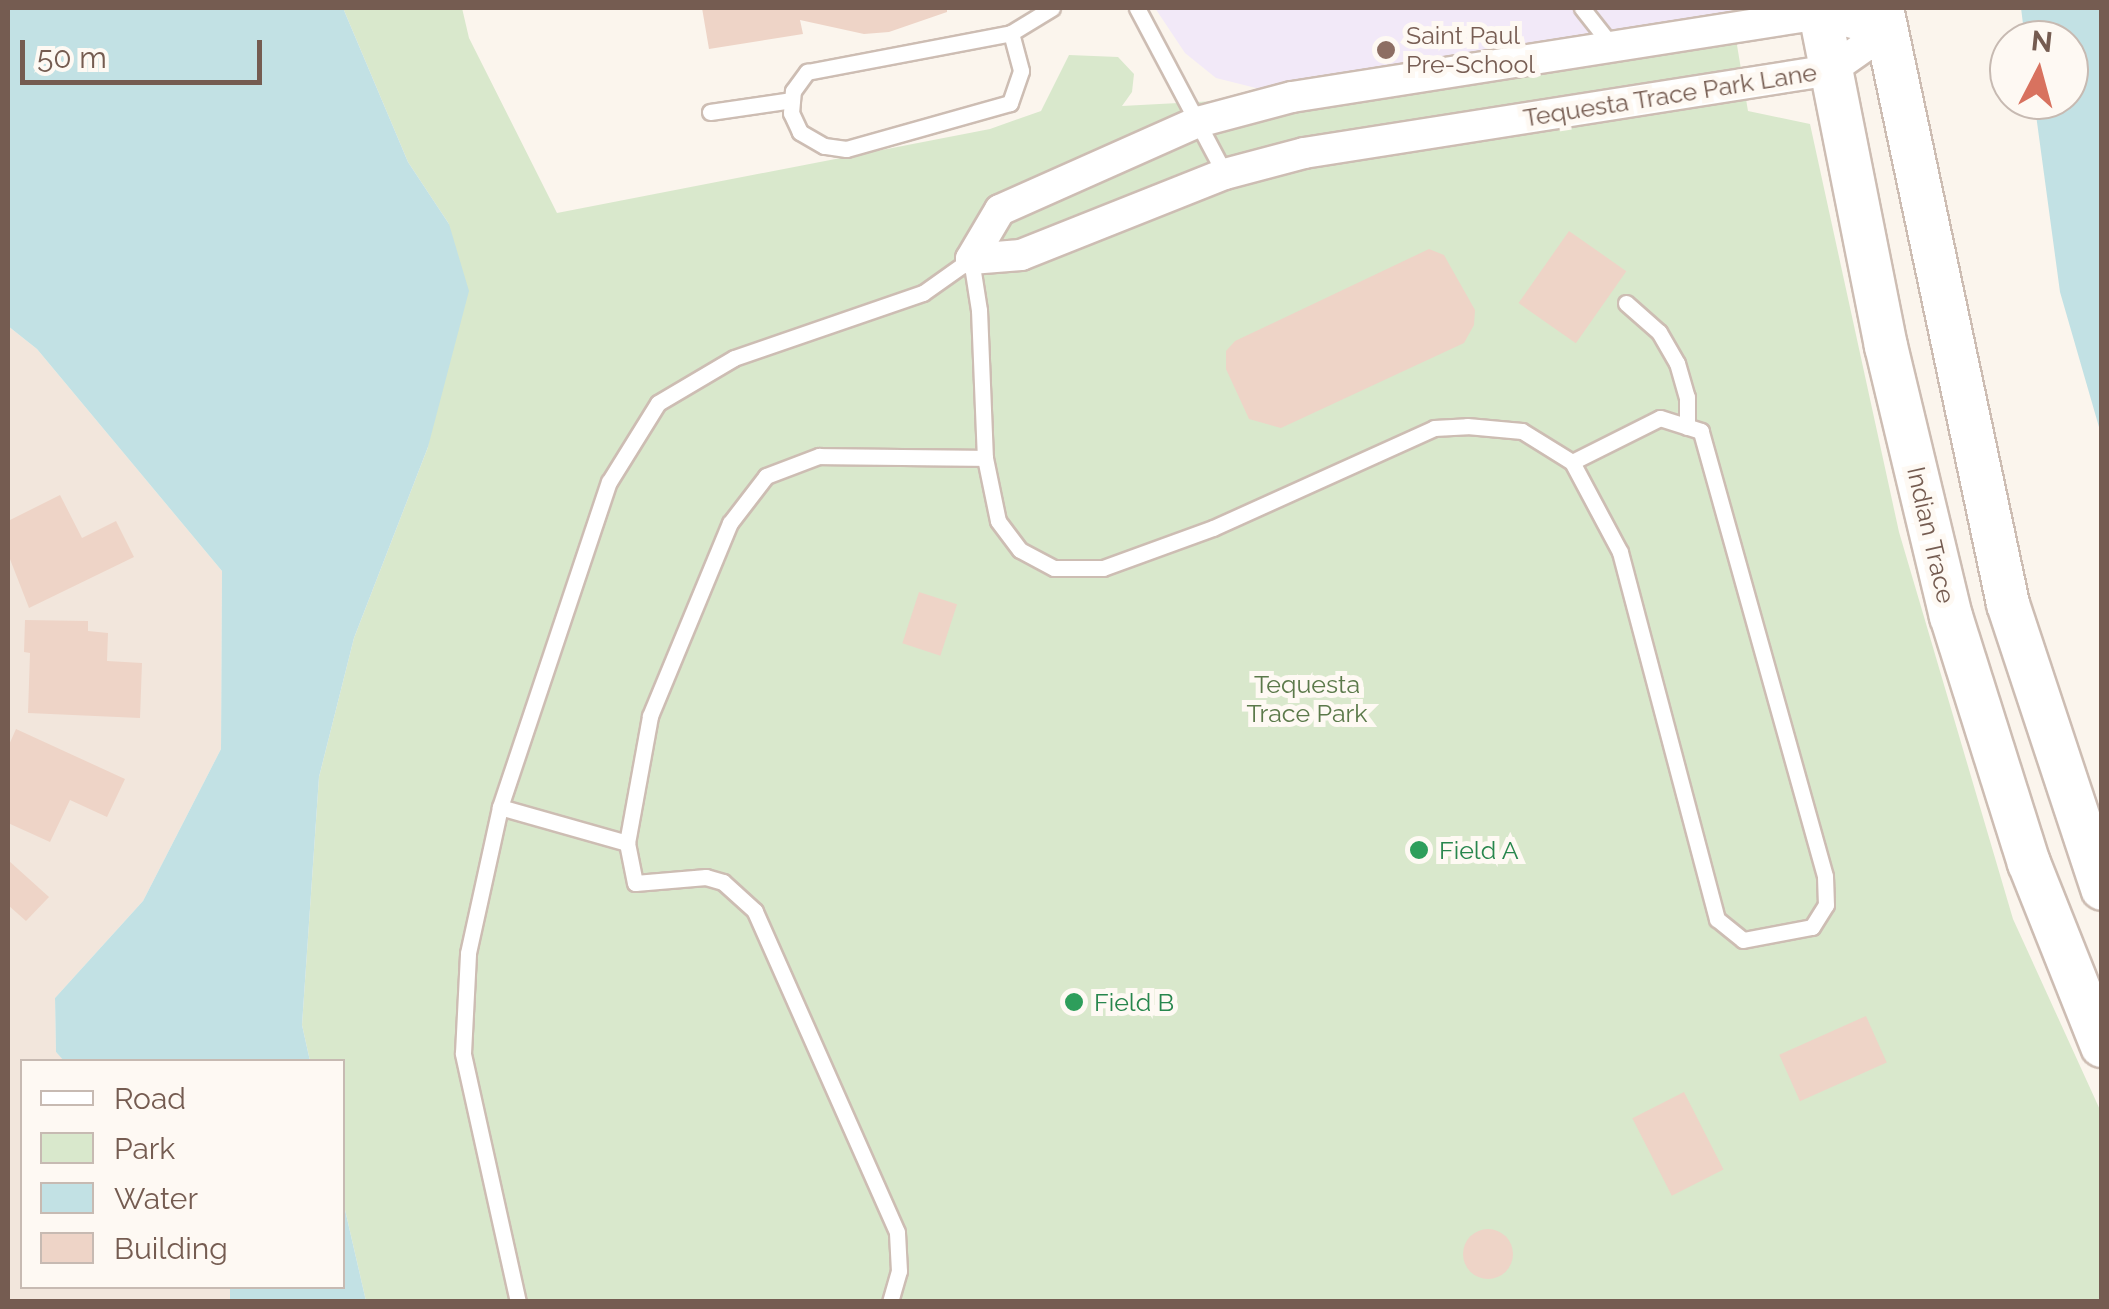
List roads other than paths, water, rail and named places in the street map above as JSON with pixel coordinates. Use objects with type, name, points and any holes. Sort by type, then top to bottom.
[{"type":"main road","name":"Indian Trace","points":[[1819,11],[1886,346],[1951,616],[2029,863],[2102,1046]]},
{"type":"main road","points":[[1883,20],[2008,604],[2102,890]]},
{"type":"street","points":[[971,259],[1000,210],[1198,122],[1292,97],[1819,11],[1883,20]]},
{"type":"street","name":"Tequesta Trace Park Lane","points":[[971,259],[1021,255],[1224,174],[1304,153],[1831,70],[1883,20]]},
{"type":"lane","points":[[1011,33],[1021,71],[1010,103],[846,150],[824,146],[800,132],[790,113],[793,91],[807,72],[1011,33],[1052,8]]},
{"type":"lane","points":[[1137,8],[1224,174]]},
{"type":"lane","points":[[1582,8],[1612,46]]},
{"type":"lane","points":[[710,112],[792,100]]},
{"type":"lane","points":[[518,1302],[516,1279],[463,1053],[468,952],[500,807],[609,482],[658,403],[734,358],[923,293],[971,259],[979,310],[985,458],[998,521],[1020,550],[1054,568],[1103,568],[1213,528],[1434,428],[1466,426],[1522,432],[1572,462],[1620,552],[1717,919],[1744,940],[1812,927],[1826,905],[1825,876],[1701,431],[1660,418],[1572,462]]},
{"type":"lane","points":[[1626,303],[1658,332],[1677,363],[1688,397],[1687,427]]},
{"type":"lane","points":[[890,1302],[899,1271],[896,1232],[756,910],[723,882],[706,877],[634,883],[626,843],[650,716],[730,523],[766,476],[819,456],[985,458]]},
{"type":"lane","points":[[500,807],[626,843]]},
{"type":"water","points":[[8,8],[343,8],[408,162],[449,224],[469,291],[428,447],[354,638],[319,777],[302,1025],[310,1059],[62,1059],[56,1052],[55,998],[143,901],[221,749],[222,571],[37,349],[8,326]]},
{"type":"water","points":[[2021,8],[2101,8],[2101,434],[2060,292],[2037,120],[2089,120],[2089,20],[2022,20]]},
{"type":"water","points":[[345,1210],[366,1301],[230,1301],[230,1289],[345,1289]]},
{"type":"place","name":"Saint Paul Pre-School","points":[[1386,50]]},
{"type":"place","name":"Field A","points":[[1419,850]]},
{"type":"place","name":"Field B","points":[[1074,1002]]},
{"type":"park label","name":"Tequesta Trace Park","points":[[1307,700]]}]
